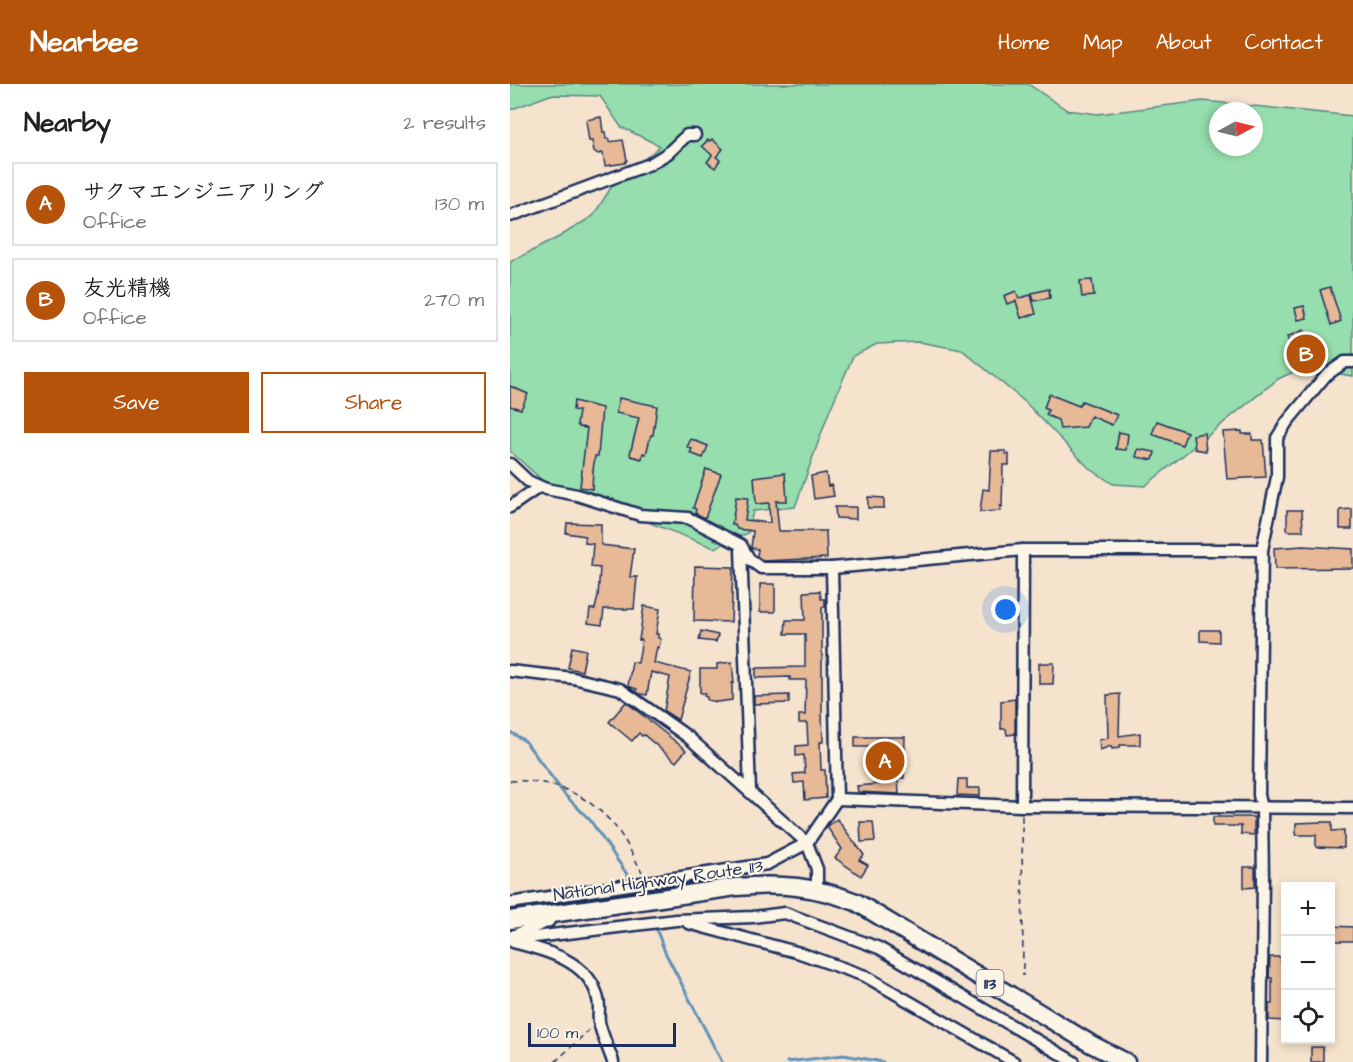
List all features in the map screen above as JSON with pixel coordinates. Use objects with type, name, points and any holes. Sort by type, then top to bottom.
[{"type":"highway","name":"National Highway Route 113","points":[[510,920],[736,887],[774,884],[817,889],[838,895],[866,908],[1081,1038],[1126,1062]]},
{"type":"street","points":[[510,216],[650,164],[669,153],[687,135],[695,135]]},
{"type":"street","points":[[1261,1062],[1262,808],[1259,795],[1262,550],[1277,477],[1277,438],[1287,422],[1326,375],[1344,362],[1353,362]]},
{"type":"street","points":[[510,464],[528,481],[539,487],[577,495],[640,515],[688,519],[741,545],[750,560],[761,568],[832,568],[1023,550],[1262,550]]},
{"type":"street","points":[[510,507],[539,487]]},
{"type":"street","points":[[741,545],[750,791]]},
{"type":"street","points":[[1022,806],[1023,550]]},
{"type":"street","points":[[510,903],[767,864],[807,843],[837,799],[832,568]]},
{"type":"street","points":[[510,671],[573,678],[620,689],[688,738],[807,843],[817,869],[817,889]]},
{"type":"street","points":[[837,799],[1022,806],[1353,808]]},
{"type":"street","points":[[510,940],[676,920],[753,917],[785,913],[879,948],[1074,1062]]},
{"type":"street","points":[[510,940],[549,921],[551,914]]},
{"type":"street","points":[[676,920],[800,953],[865,976],[1014,1062]]},
{"type":"street","points":[[510,940],[542,949],[575,966],[593,986],[598,999],[599,1022],[614,1062]]},
{"type":"path","points":[[510,781],[530,780],[567,789],[599,811],[613,825],[645,884]]},
{"type":"path","points":[[1022,806],[1023,976]]},
{"type":"path","points":[[555,1062],[599,1022]]},
{"type":"green space","points":[[510,84],[1028,84],[1067,110],[1098,114],[1203,101],[1213,102],[1209,102],[1209,156],[1263,156],[1263,107],[1353,116],[1353,376],[1302,368],[1278,379],[1145,486],[1113,484],[1089,468],[1025,402],[962,350],[919,342],[877,344],[853,356],[829,412],[795,507],[753,511],[748,533],[714,548],[543,481],[510,451],[510,262],[559,237],[593,216],[612,186],[660,146],[621,127],[600,96],[550,95],[510,110]]},
{"type":"building","points":[[601,117],[606,139],[609,138],[609,142],[623,140],[627,160],[625,163],[605,166],[603,153],[598,154],[594,151],[592,141],[589,141],[586,120]]},
{"type":"building","points":[[712,139],[723,149],[716,157],[720,160],[715,168],[707,162],[712,155],[702,146]]},
{"type":"building","points":[[1092,280],[1094,296],[1082,297],[1080,281]]},
{"type":"building","points":[[1330,287],[1341,321],[1331,325],[1320,290]]},
{"type":"building","points":[[1049,289],[1050,298],[1034,301],[1032,293]]},
{"type":"building","points":[[1016,291],[1019,298],[1031,295],[1036,314],[1021,318],[1016,301],[1007,304],[1004,296]]},
{"type":"building","points":[[1304,306],[1307,318],[1298,320],[1295,308]]},
{"type":"building","points":[[1304,330],[1317,360],[1301,367],[1287,337]]},
{"type":"building","points":[[510,386],[528,394],[521,409],[510,406]]},
{"type":"building","points":[[1049,394],[1079,406],[1082,401],[1117,415],[1112,425],[1091,416],[1086,427],[1060,429],[1058,420],[1046,415],[1048,410],[1044,408]]},
{"type":"building","points":[[619,398],[657,406],[653,435],[651,435],[646,454],[643,453],[642,459],[630,454],[639,418],[616,413]]},
{"type":"building","points":[[574,401],[602,408],[598,456],[595,456],[592,489],[580,487],[587,428],[579,427],[577,424],[579,411],[573,410]]},
{"type":"building","points":[[1157,421],[1187,432],[1182,445],[1152,434]]},
{"type":"building","points":[[1242,431],[1242,434],[1252,434],[1252,440],[1263,440],[1266,477],[1227,479],[1223,432]]},
{"type":"building","points":[[1119,432],[1128,434],[1126,450],[1116,449]]},
{"type":"building","points":[[1204,433],[1206,451],[1195,449],[1193,435]]},
{"type":"building","points":[[691,439],[708,446],[703,458],[690,453],[692,449],[687,447]]},
{"type":"building","points":[[1138,449],[1155,452],[1153,460],[1136,457]]},
{"type":"building","points":[[991,451],[1006,451],[1006,454],[1009,454],[1009,465],[1003,465],[1002,507],[1000,506],[1000,511],[980,512],[983,489],[989,490]]},
{"type":"building","points":[[706,469],[721,474],[705,518],[695,513],[696,509],[693,508]]},
{"type":"building","points":[[785,473],[787,501],[776,501],[779,531],[826,531],[827,558],[763,561],[757,556],[758,549],[751,548],[753,531],[737,529],[735,525],[732,525],[736,497],[748,498],[745,520],[770,523],[769,503],[756,504],[754,477]]},
{"type":"building","points":[[826,473],[828,486],[832,485],[834,496],[814,499],[811,476]]},
{"type":"building","points":[[868,497],[884,498],[884,508],[868,508]]},
{"type":"building","points":[[835,507],[856,507],[856,519],[836,518]]},
{"type":"building","points":[[1352,509],[1352,529],[1340,529],[1340,510]]},
{"type":"building","points":[[1287,510],[1302,510],[1303,531],[1287,531]]},
{"type":"building","points":[[567,523],[601,524],[601,545],[634,549],[630,577],[637,577],[634,609],[604,609],[602,625],[588,623],[590,609],[595,609],[598,596],[600,568],[591,567],[593,544],[585,543],[585,536],[566,533]]},
{"type":"building","points":[[1303,546],[1353,549],[1353,568],[1275,569],[1274,548]]},
{"type":"building","points":[[695,566],[733,567],[731,622],[694,621]]},
{"type":"building","points":[[760,584],[775,584],[775,612],[760,612]]},
{"type":"building","points":[[820,591],[821,599],[825,599],[825,607],[822,607],[823,742],[820,742],[821,770],[825,770],[826,798],[805,800],[804,782],[794,783],[793,774],[805,773],[804,755],[796,756],[796,746],[808,745],[807,723],[799,723],[799,715],[805,715],[806,680],[790,680],[790,677],[756,678],[756,668],[805,667],[805,634],[785,634],[786,620],[805,620],[804,592]]},
{"type":"building","points":[[644,606],[660,609],[656,634],[661,639],[654,663],[691,672],[678,720],[664,711],[670,677],[651,672],[647,695],[640,694],[635,691],[637,689],[628,686],[632,662],[638,663]]},
{"type":"building","points":[[1200,630],[1219,630],[1219,642],[1200,641]]},
{"type":"building","points":[[701,631],[718,635],[716,642],[699,640]]},
{"type":"building","points":[[572,647],[586,650],[582,671],[568,668]]},
{"type":"building","points":[[732,662],[734,683],[732,683],[732,700],[717,702],[707,700],[705,693],[700,693],[700,669],[717,669],[717,664]]},
{"type":"building","points":[[1039,663],[1054,663],[1053,684],[1039,684]]},
{"type":"building","points":[[1120,694],[1119,736],[1140,733],[1140,745],[1120,745],[1120,748],[1112,749],[1111,746],[1100,750],[1099,740],[1108,738],[1107,695]]},
{"type":"building","points":[[789,695],[789,703],[754,704],[754,696]]},
{"type":"building","points":[[1015,699],[1015,734],[1007,735],[1006,729],[1001,729],[1001,701]]},
{"type":"building","points":[[626,702],[686,750],[676,762],[644,735],[639,733],[632,741],[609,722]]},
{"type":"building","points":[[855,737],[905,737],[904,778],[898,778],[899,794],[858,792],[857,786],[879,784],[879,747],[855,747]]},
{"type":"building","points":[[958,779],[967,779],[967,788],[980,788],[980,796],[957,795]]},
{"type":"building","points":[[1213,817],[1254,817],[1254,835],[1241,834],[1241,826],[1213,826]]},
{"type":"building","points":[[837,819],[864,855],[859,860],[868,865],[861,876],[835,858],[842,849],[827,827]]},
{"type":"building","points":[[860,822],[873,822],[875,841],[861,842]]},
{"type":"building","points":[[1332,822],[1332,831],[1344,830],[1344,848],[1316,847],[1316,835],[1296,835],[1296,823]]},
{"type":"building","points":[[1244,867],[1255,867],[1255,887],[1244,888]]},
{"type":"building","points":[[1335,926],[1353,927],[1353,941],[1335,941]]},
{"type":"building","points":[[1270,957],[1281,957],[1281,1021],[1269,1020],[1269,1004],[1272,1004],[1272,978],[1269,978]]},
{"type":"building","points":[[1311,1047],[1323,1047],[1323,1062],[1311,1062]]},
{"type":"waterway","points":[[510,732],[525,741],[565,795],[590,820],[631,880]]},
{"type":"waterway","points":[[657,931],[665,952],[722,1062]]},
{"type":"waterway","points":[[787,1062],[844,1055],[883,1062]]},
{"type":"place","name":"友光精機","points":[[1306,354]]},
{"type":"place","name":"サクマエンジニアリング","points":[[885,761]]}]
